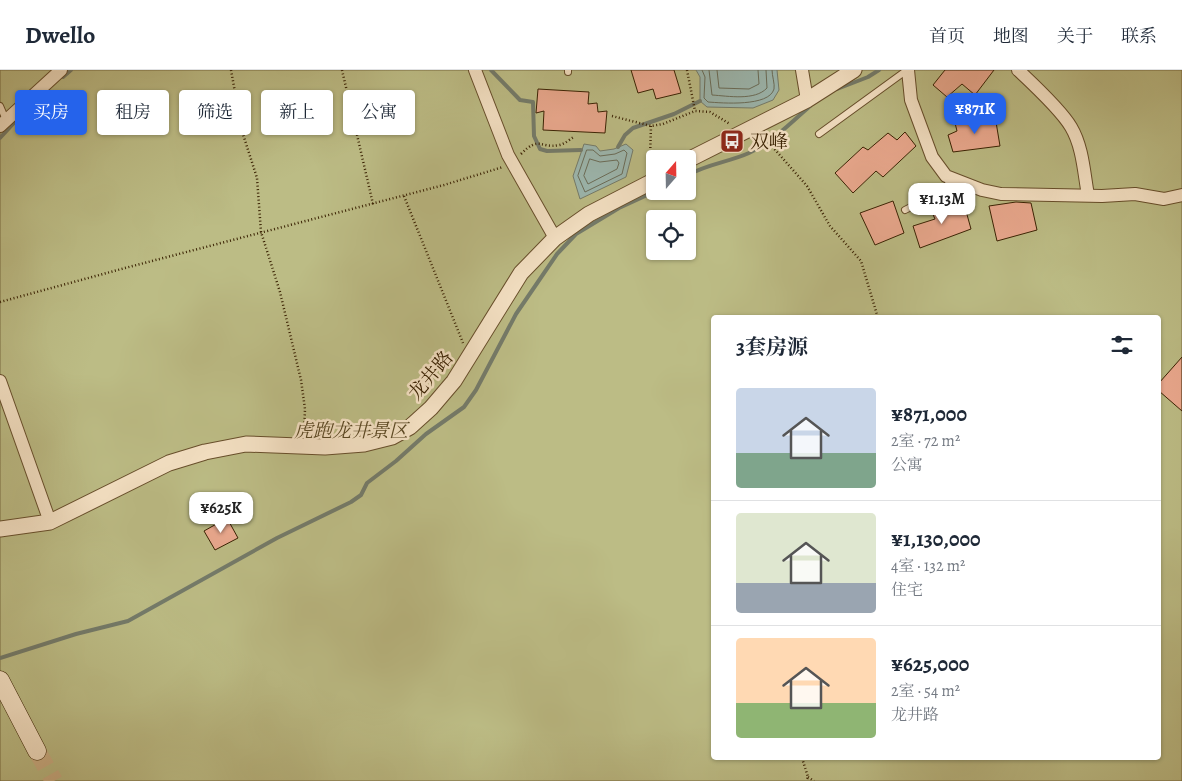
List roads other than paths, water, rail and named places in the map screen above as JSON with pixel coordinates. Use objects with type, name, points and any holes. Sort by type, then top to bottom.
[{"type":"main road","points":[[0,680],[36,751]]},
{"type":"street","points":[[3,123],[61,70]]},
{"type":"street","points":[[475,70],[513,163],[555,238]]},
{"type":"street","points":[[802,70],[807,100]]},
{"type":"street","points":[[696,156],[807,100],[854,70]]},
{"type":"street","points":[[908,70],[912,100],[932,157],[946,176],[952,179],[982,190],[1001,194],[1135,194],[1164,198],[1182,195]]},
{"type":"street","points":[[1018,70],[1034,85],[1071,127],[1078,146],[1088,195]]},
{"type":"street","name":"龙井路","points":[[0,529],[50,522],[169,462],[205,452],[246,444],[304,446],[364,444],[392,437],[410,427],[431,408],[454,382],[521,274],[555,238],[589,214],[646,185]]},
{"type":"street","points":[[0,381],[50,522]]},
{"type":"lane","points":[[819,134],[908,70]]},
{"type":"lane","points":[[0,106],[3,123]]},
{"type":"lane","points":[[905,210],[944,190],[952,179]]},
{"type":"water","points":[[696,70],[777,70],[779,90],[773,100],[753,108],[707,107],[700,101],[700,77]]},
{"type":"water","points":[[584,144],[596,146],[600,151],[614,149],[626,144],[633,150],[626,177],[580,199],[573,176]]},
{"type":"waterway","points":[[63,77],[71,70]]},
{"type":"waterway","points":[[491,70],[520,100],[533,102],[534,136],[540,149],[547,151],[581,150]]},
{"type":"waterway","points":[[837,89],[868,77],[879,70]]},
{"type":"waterway","points":[[618,147],[625,135],[633,128],[674,114],[700,101]]},
{"type":"waterway","points":[[696,171],[757,149],[781,132],[810,106]]},
{"type":"waterway","points":[[0,138],[15,122]]},
{"type":"waterway","points":[[0,658],[76,634],[128,621],[277,538],[351,502],[361,495],[367,483],[396,461],[426,434],[464,407],[476,390],[516,314],[557,254],[576,234],[619,208],[646,196]]},
{"type":"tunnel","points":[[37,751],[54,781]]},
{"type":"place","name":"双峰","points":[[732,141]]},
{"type":"park label","name":"虎跑龙井景区","points":[[351,430]]}]
